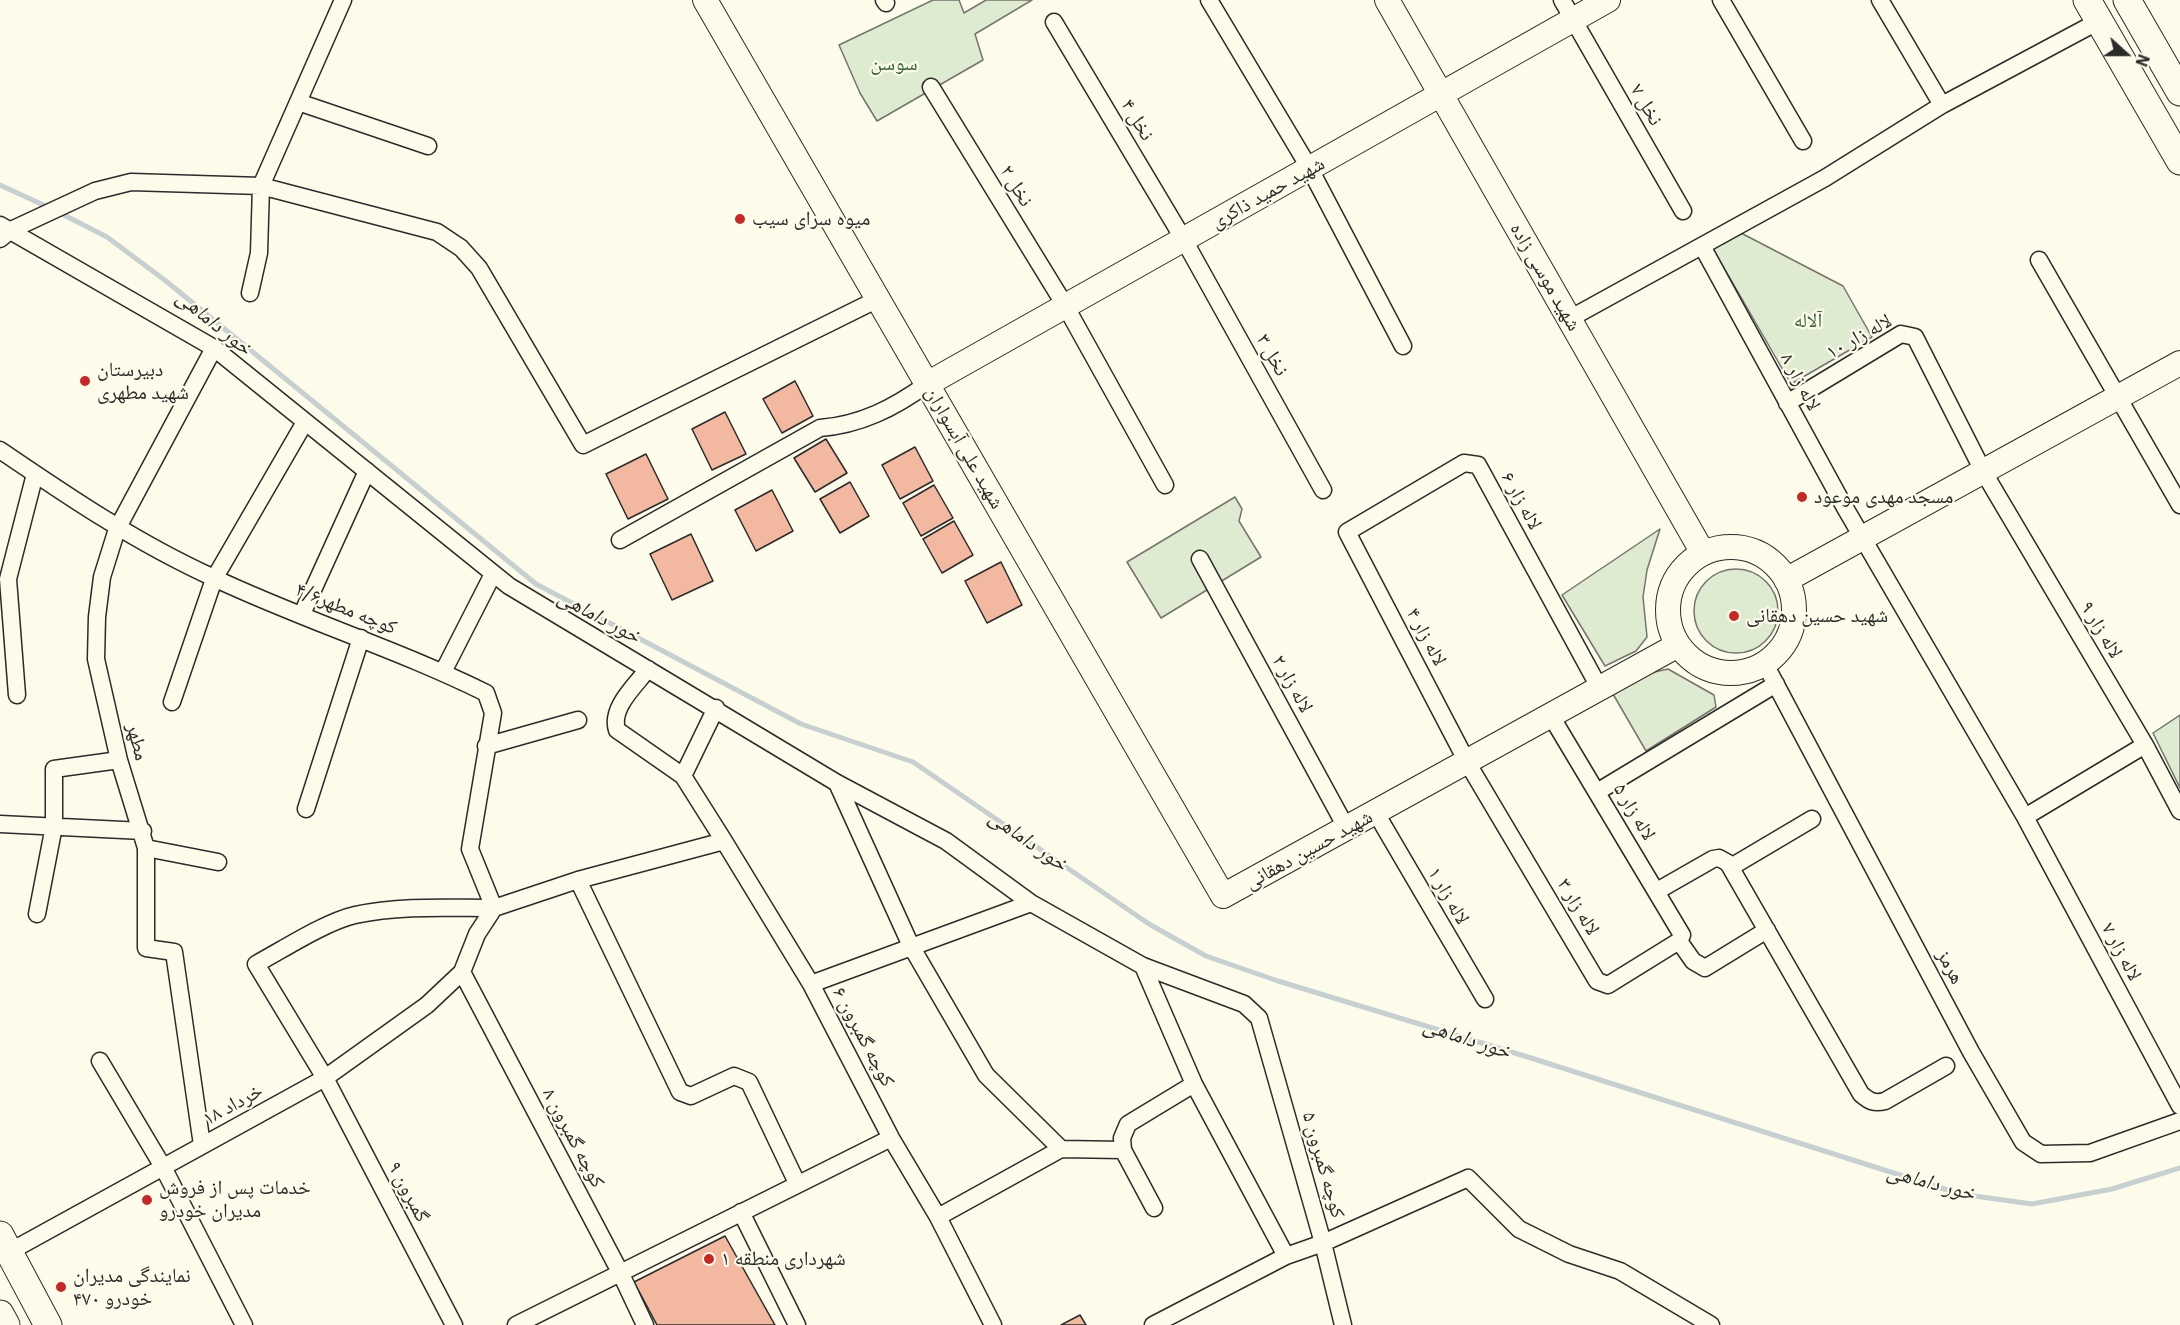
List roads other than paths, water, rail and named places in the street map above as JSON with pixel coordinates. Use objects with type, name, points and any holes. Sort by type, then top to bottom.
[{"type":"main road","points":[[2127,0],[2180,92]]},
{"type":"main road","points":[[2093,10],[2180,161]]},
{"type":"main road","points":[[4,1243],[48,1325]]},
{"type":"main road","points":[[0,1314],[6,1325]]},
{"type":"street","points":[[250,293],[259,253],[261,186],[343,0]]},
{"type":"street","name":"شهید علی آبسواران","points":[[705,0],[1224,896]]},
{"type":"street","points":[[1209,0],[1310,169],[1403,346]]},
{"type":"street","name":"شهید موسی زاده","points":[[1387,0],[1703,553]]},
{"type":"street","name":"شهید حمید ذاکری","points":[[927,384],[1441,94],[1568,10],[1608,0]]},
{"type":"street","points":[[1721,0],[1803,141]]},
{"type":"street","points":[[1880,0],[1941,105]]},
{"type":"street","name":"نخل ۷","points":[[1568,10],[1683,212]]},
{"type":"street","points":[[1569,319],[1825,178],[2093,10]]},
{"type":"street","name":"نخل ۴","points":[[1054,22],[1184,240]]},
{"type":"street","name":"نخل ۲","points":[[931,87],[1066,307],[1165,485]]},
{"type":"street","points":[[298,102],[428,146]]},
{"type":"street","points":[[4,231],[95,191],[132,182],[261,186],[437,232],[461,248],[479,268],[583,445],[878,299]]},
{"type":"street","points":[[4,231],[214,348],[509,586],[716,708],[837,783],[946,841],[1031,903],[1143,966],[1194,1084],[1286,1256]]},
{"type":"street","name":"نخل ۳","points":[[1184,240],[1323,490]]},
{"type":"street","name":"لاله زار ۸","points":[[1702,246],[1862,537]]},
{"type":"street","points":[[2039,260],[2180,505]]},
{"type":"street","name":"لاله زار ۱۰","points":[[1787,403],[1901,334],[1908,333],[1915,337],[1983,471]]},
{"type":"street","name":"مطهر","points":[[202,1145],[174,952],[146,948],[145,840],[119,760],[96,659],[97,617],[102,577],[117,529],[214,348]]},
{"type":"street","points":[[1786,580],[2180,363]]},
{"type":"street","points":[[620,540],[820,428],[839,426],[878,414],[927,384]]},
{"type":"street","points":[[172,702],[214,579],[305,422]]},
{"type":"street","name":"کوچه مطهر۴/۶","points":[[0,450],[117,529],[214,579],[443,672],[486,693],[493,713],[470,849],[494,908]]},
{"type":"street","name":"لاله زار ۶","points":[[1347,532],[1464,463],[1478,465],[1600,689]]},
{"type":"street","points":[[302,614],[367,471]]},
{"type":"street","name":"لاله زار ۹","points":[[1983,471],[2145,745],[2180,811]]},
{"type":"street","points":[[16,695],[8,579],[35,474]]},
{"type":"street","name":"لاله زار ۴","points":[[1347,532],[1467,762]]},
{"type":"street","name":"لاله زار ۷","points":[[1862,537],[2025,818],[2180,1106]]},
{"type":"street","points":[[1597,792],[1770,674],[1791,630],[1795,610],[1791,589],[1765,556],[1745,548],[1724,547],[1703,553],[1685,566],[1674,584],[1668,605],[1670,626],[1678,645],[1692,660],[1709,670],[1729,674],[1749,671],[1770,674]]},
{"type":"street","name":"لاله زار ۲","points":[[1200,559],[1347,829]]},
{"type":"street","points":[[443,672],[493,574]]},
{"type":"street","points":[[306,809],[361,638]]},
{"type":"street","name":"شهید حسین دهقانی","points":[[1224,896],[1678,645]]},
{"type":"street","points":[[648,669],[617,711],[614,721],[617,730],[683,776],[716,708]]},
{"type":"street","name":"هرمز","points":[[1770,674],[1971,1052],[2024,1142],[2041,1154],[2090,1153],[2180,1121]]},
{"type":"street","name":"لاله زار ۵","points":[[1551,716],[1657,891],[1693,961],[1705,968],[1767,930]]},
{"type":"street","points":[[486,746],[578,720]]},
{"type":"street","points":[[2025,818],[2145,745]]},
{"type":"street","points":[[37,914],[54,826],[54,769],[119,760]]},
{"type":"street","name":"لاله زار ۳","points":[[1467,762],[1597,981],[1608,985],[1679,936]]},
{"type":"street","name":"کوچه گمبرون ۶","points":[[683,776],[811,984],[891,1138],[938,1217],[993,1325]]},
{"type":"street","points":[[837,783],[911,946],[986,1075],[1061,1149]]},
{"type":"street","name":"لاله زار ۱","points":[[1376,813],[1485,999]]},
{"type":"street","points":[[1731,867],[1812,819]]},
{"type":"street","points":[[0,824],[54,826],[145,840],[218,862]]},
{"type":"street","points":[[462,972],[477,934],[494,908],[578,880],[724,841]]},
{"type":"street","points":[[1657,891],[1713,859],[1724,860],[1731,867],[1861,1094],[1869,1101],[1878,1103],[1885,1101],[1946,1066]]},
{"type":"street","points":[[578,880],[680,1092],[691,1096],[698,1090],[734,1076],[749,1082],[797,1183]]},
{"type":"street","points":[[811,984],[1031,903]]},
{"type":"street","name":"گمبرون ۹","points":[[454,1325],[325,1078],[256,964],[298,940],[353,915],[409,908],[494,908]]},
{"type":"street","name":"کوچه گمبرون ۵","points":[[1143,966],[1244,1004],[1259,1018],[1323,1243],[1343,1325]]},
{"type":"street","name":"خرداد ۱۸","points":[[4,1243],[163,1167],[325,1078],[427,1005],[462,972]]},
{"type":"street","name":"کوچه گمبرون ۸","points":[[462,972],[620,1272],[645,1325]]},
{"type":"street","points":[[100,1060],[163,1167],[244,1325]]},
{"type":"street","points":[[1154,1208],[1124,1150],[1122,1138],[1128,1124],[1194,1084]]},
{"type":"street","points":[[516,1325],[891,1138]]},
{"type":"street","points":[[938,1217],[1061,1149],[1124,1150]]},
{"type":"street","points":[[1153,1325],[1286,1256],[1323,1243],[1468,1178],[1519,1229],[1569,1254],[1620,1271],[1711,1325]]},
{"type":"street","points":[[741,1212],[797,1325]]},
{"type":"waterway","name":"خور داماهی","points":[[0,185],[50,208]]},
{"type":"waterway","name":"خور داماهی","points":[[58,212],[107,237],[166,281],[536,584],[801,724],[913,762],[1149,924],[1206,956],[1278,981],[1531,1058],[1960,1194],[2032,1204],[2112,1189],[2180,1168]]},
{"type":"place","name":"میوه سرای سیب","points":[[740,219]]},
{"type":"place","name":"دبیرستان شهید مطهری","points":[[85,381]]},
{"type":"place","name":"مسجد مهدی موعود","points":[[1802,497]]},
{"type":"place","name":"شهید حسین دهقانی","points":[[1734,616]]},
{"type":"place","name":"خدمات پس از فروش مدیران خودرو","points":[[147,1200]]},
{"type":"place","name":"شهرداری منطقه ۱","points":[[709,1259]]},
{"type":"place","name":"نمایندگی مدیران خودرو ۴۷۰","points":[[61,1287]]},
{"type":"park label","name":"سوسن","points":[[894,64]]},
{"type":"park label","name":"آلاله","points":[[1808,321]]}]
